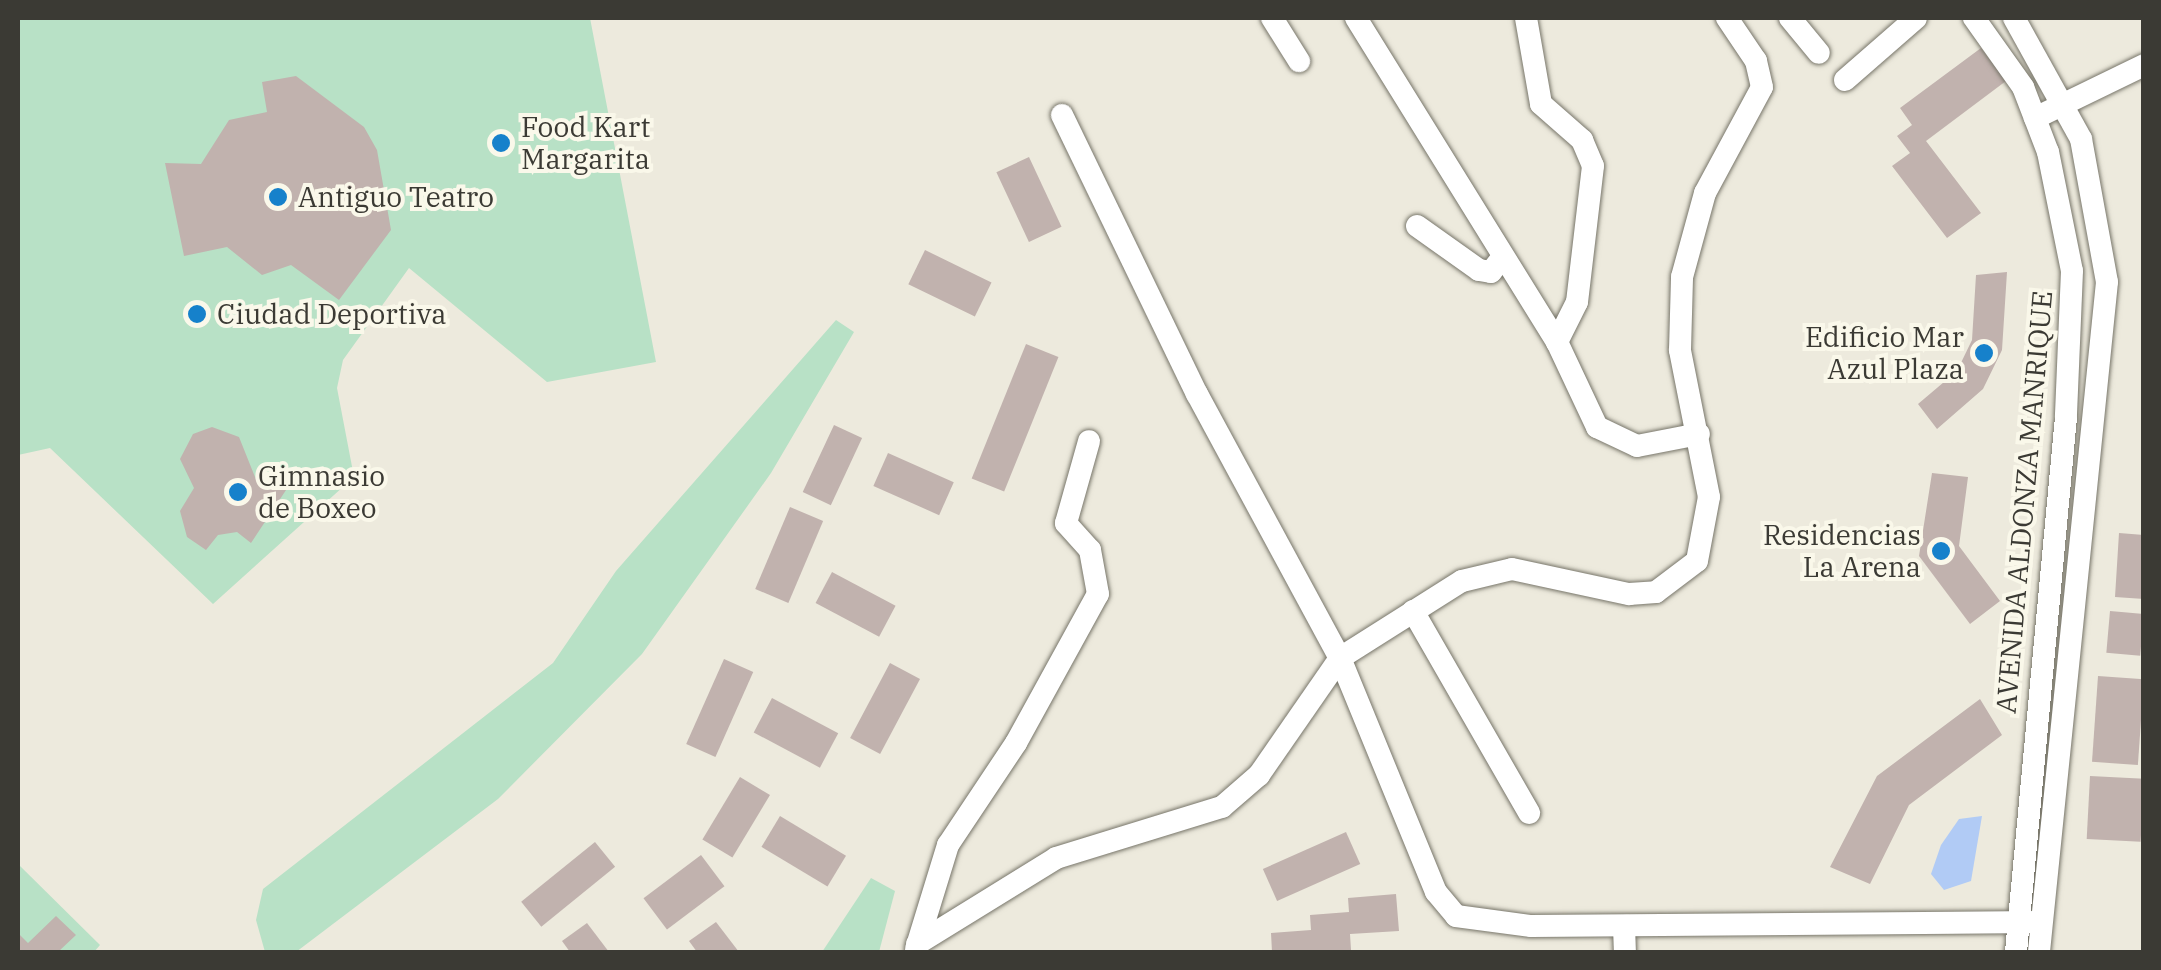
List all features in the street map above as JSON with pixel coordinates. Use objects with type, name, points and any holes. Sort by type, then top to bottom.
[{"type":"street","points":[[1272,18],[1299,62]]},
{"type":"street","points":[[1356,18],[1557,342],[1604,435],[1637,446],[1699,434]]},
{"type":"street","points":[[1526,18],[1541,104],[1582,140],[1594,166],[1577,302],[1557,342]]},
{"type":"street","points":[[916,948],[1056,858],[1222,807],[1259,775],[1340,658],[1413,612],[1490,571],[1629,594],[1676,581],[1706,538],[1699,434],[1680,350],[1684,266],[1705,193],[1762,87],[1727,18]]},
{"type":"street","points":[[1790,18],[1820,53]]},
{"type":"street","points":[[1845,80],[1916,18]]},
{"type":"street","name":"AVENIDA ALDONZA MANRIQUE","points":[[1974,18],[2035,118],[2070,238],[2072,320],[2029,922],[2039,952]]},
{"type":"street","name":"AVENIDA ALDONZA MANRIQUE","points":[[2014,18],[2068,106],[2099,218],[2106,309],[2029,922],[2016,952]]},
{"type":"street","points":[[2035,118],[2068,106],[2144,65]]},
{"type":"street","points":[[1062,115],[1197,394],[1340,658],[1436,892],[1456,916],[1484,925],[2029,922]]},
{"type":"street","points":[[1417,226],[1479,270],[1491,272],[1502,258]]},
{"type":"street","points":[[916,948],[948,845],[1016,743],[1098,594],[1090,550],[1066,523],[1089,441]]},
{"type":"street","points":[[1413,612],[1529,813]]},
{"type":"street","points":[[1624,926],[1624,952]]},
{"type":"green space","name":"Ciudad Deportiva","points":[[18,18],[590,18],[656,362],[547,382],[409,268],[343,360],[337,388],[354,477],[213,604],[50,448],[18,455]]},
{"type":"green space","points":[[836,320],[854,332],[771,473],[642,654],[498,799],[296,952],[265,952],[256,920],[263,889],[553,663],[616,571]]},
{"type":"green space","points":[[18,864],[100,945],[94,952],[18,952]]},
{"type":"green space","points":[[871,878],[895,891],[879,952],[822,952]]},
{"type":"water","points":[[1982,816],[1971,881],[1944,890],[1931,874],[1941,845],[1959,819]]},
{"type":"building","points":[[1981,48],[2006,81],[1926,141],[1981,213],[1947,238],[1892,166],[1910,153],[1897,136],[1912,125],[1900,108]]},
{"type":"building","name":"Antiguo Teatro","points":[[296,76],[364,127],[377,150],[391,230],[339,300],[291,265],[262,275],[227,247],[184,256],[165,163],[201,164],[229,120],[267,112],[262,82]]},
{"type":"building","points":[[1029,157],[1062,227],[1029,242],[996,172]]},
{"type":"building","points":[[925,250],[992,282],[975,317],[908,284]]},
{"type":"building","name":"Edificio Mar Azul Plaza","points":[[2007,272],[2002,350],[1983,389],[1937,429],[1918,404],[1957,371],[1972,340],[1976,275]]},
{"type":"building","points":[[1026,344],[1058,357],[1004,492],[972,478]]},
{"type":"building","points":[[834,425],[862,438],[831,505],[803,492]]},
{"type":"building","name":"Gimnasio de Boxeo","points":[[212,427],[239,437],[257,482],[292,481],[251,543],[237,532],[218,535],[206,550],[187,537],[180,511],[194,488],[180,459],[193,434]]},
{"type":"building","points":[[888,453],[954,482],[939,515],[873,486]]},
{"type":"building","name":"Residencias La Arena","points":[[1932,473],[1968,477],[1959,546],[2000,601],[1970,624],[1919,556]]},
{"type":"building","points":[[790,507],[823,521],[788,603],[755,589]]},
{"type":"building","points":[[2119,533],[2144,535],[2144,599],[2115,597]]},
{"type":"building","points":[[832,572],[896,606],[879,637],[816,603]]},
{"type":"building","points":[[2110,611],[2144,614],[2140,656],[2106,653]]},
{"type":"building","points":[[724,659],[753,672],[715,757],[686,744]]},
{"type":"building","points":[[890,663],[920,679],[880,754],[850,738]]},
{"type":"building","points":[[2098,676],[2144,679],[2138,765],[2092,762]]},
{"type":"building","points":[[772,698],[838,733],[820,768],[754,732]]},
{"type":"building","points":[[1980,699],[2002,735],[1909,805],[1870,884],[1830,867],[1877,776]]},
{"type":"building","points":[[2090,776],[2144,779],[2141,842],[2087,839]]},
{"type":"building","points":[[740,777],[770,795],[732,858],[702,840]]},
{"type":"building","points":[[780,816],[846,856],[827,887],[761,847]]},
{"type":"building","points":[[1346,832],[1360,864],[1277,901],[1263,869]]},
{"type":"building","points":[[595,842],[615,867],[541,927],[521,902]]},
{"type":"building","points":[[701,855],[724,886],[667,929],[643,898]]},
{"type":"building","points":[[1396,894],[1399,931],[1350,934],[1351,950],[1272,952],[1271,933],[1311,930],[1310,915],[1349,912],[1348,898]]},
{"type":"building","points":[[56,916],[76,935],[58,952],[18,952],[18,933],[28,943]]},
{"type":"building","points":[[716,922],[739,952],[697,952],[689,941]]},
{"type":"building","points":[[587,923],[609,952],[570,952],[562,941]]},
{"type":"place","name":"Food Kart Margarita","points":[[501,143]]},
{"type":"place","name":"Antiguo Teatro","points":[[278,197]]},
{"type":"place","name":"Ciudad Deportiva","points":[[197,314]]},
{"type":"place","name":"Edificio Mar Azul Plaza","points":[[1984,353]]},
{"type":"place","name":"Gimnasio de Boxeo","points":[[238,492]]},
{"type":"place","name":"Residencias La Arena","points":[[1941,551]]}]
